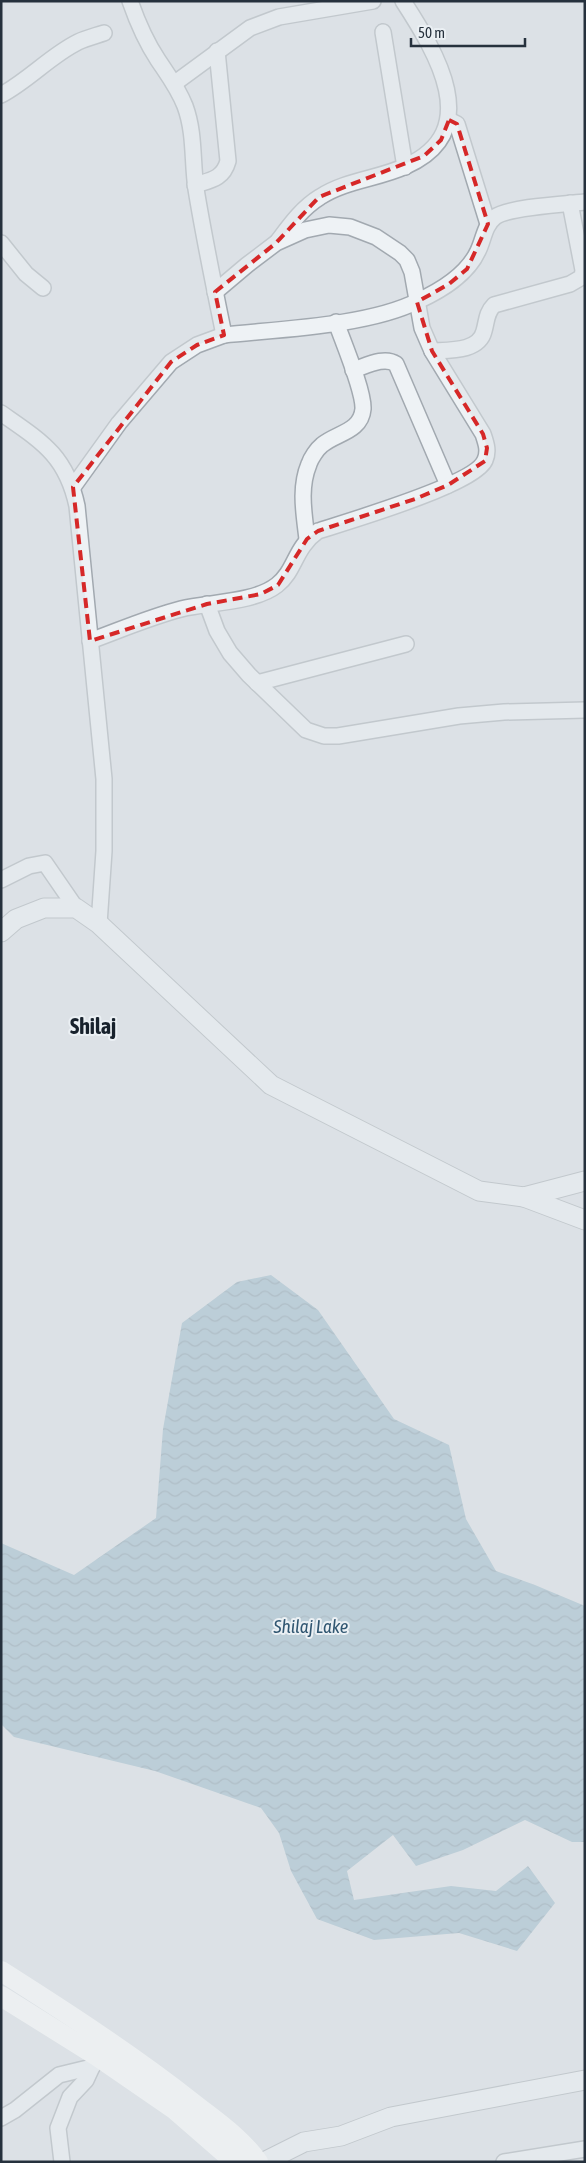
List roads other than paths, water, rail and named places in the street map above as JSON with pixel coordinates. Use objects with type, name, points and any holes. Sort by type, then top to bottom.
[{"type":"main road","points":[[1,1971],[109,2040],[246,2144],[258,2162]]},
{"type":"main road","points":[[1,1996],[95,2062],[174,2109],[234,2162]]},
{"type":"street","points":[[130,1],[136,18],[156,58],[175,83],[185,106],[193,140],[196,185],[224,335]]},
{"type":"street","points":[[175,83],[250,28],[317,6],[373,1]]},
{"type":"street","points":[[276,243],[298,215],[319,197],[343,185],[404,167],[424,156],[441,140],[448,120],[448,97],[442,70],[427,39],[403,1]]},
{"type":"street","points":[[384,32],[404,167]]},
{"type":"street","points":[[1,95],[20,84],[59,53],[80,41],[104,33]]},
{"type":"street","points":[[196,185],[218,178],[225,172],[228,161],[217,51]]},
{"type":"street","points":[[448,120],[458,124],[488,224]]},
{"type":"street","points":[[73,487],[119,423],[171,362],[197,344],[224,335],[336,322],[384,313],[417,302],[449,284],[467,269],[478,251],[488,224],[496,217],[503,213],[578,203],[582,277],[570,284],[494,306],[489,310],[484,333],[479,341],[458,349],[432,351]]},
{"type":"street","points":[[90,641],[173,612],[262,594],[278,585],[290,570],[298,552],[307,539],[318,531],[390,508],[448,485],[478,468],[485,461],[488,448],[483,434],[432,351],[422,328],[412,272],[407,260],[400,253],[367,234],[350,227],[329,225],[305,230],[276,243],[216,292]]},
{"type":"street","points":[[1,243],[26,274],[43,288]]},
{"type":"street","points":[[307,539],[303,504],[303,482],[309,462],[322,445],[351,429],[360,420],[363,408],[361,394],[336,322]]},
{"type":"street","points":[[353,370],[385,360],[391,360],[396,364],[448,485]]},
{"type":"street","points":[[2,419],[46,445],[62,464],[73,487],[77,506],[104,779],[104,852],[99,924]]},
{"type":"street","points":[[207,604],[217,631],[230,653],[257,683],[306,730],[324,736],[338,736],[458,716],[504,712],[585,710]]},
{"type":"street","points":[[257,683],[406,644]]},
{"type":"street","points":[[1,880],[29,866],[45,863],[76,908],[99,924],[272,1085],[479,1191],[524,1197],[585,1220]]},
{"type":"street","points":[[1,932],[16,920],[44,908],[76,908]]},
{"type":"street","points":[[524,1197],[585,1181]]},
{"type":"street","points":[[1,2118],[15,2110],[59,2075],[95,2062]]},
{"type":"street","points":[[62,2162],[58,2128],[70,2097],[86,2080],[95,2062]]},
{"type":"street","points":[[264,2162],[304,2142],[341,2136],[391,2117],[585,2080]]},
{"type":"street","points":[[504,2162],[585,2149]]},
{"type":"water","name":"Shilaj Lake","points":[[271,1275],[318,1310],[394,1419],[449,1445],[466,1519],[496,1571],[585,1606],[585,1842],[572,1842],[525,1820],[463,1850],[416,1866],[393,1835],[347,1871],[354,1900],[451,1886],[496,1891],[528,1866],[555,1903],[517,1951],[459,1933],[374,1940],[317,1919],[291,1871],[279,1833],[261,1808],[155,1771],[14,1737],[1,1724],[1,1543],[74,1575],[156,1518],[163,1429],[182,1323],[237,1282]]},
{"type":"district","name":"Shilaj","points":[[93,1026]]}]
